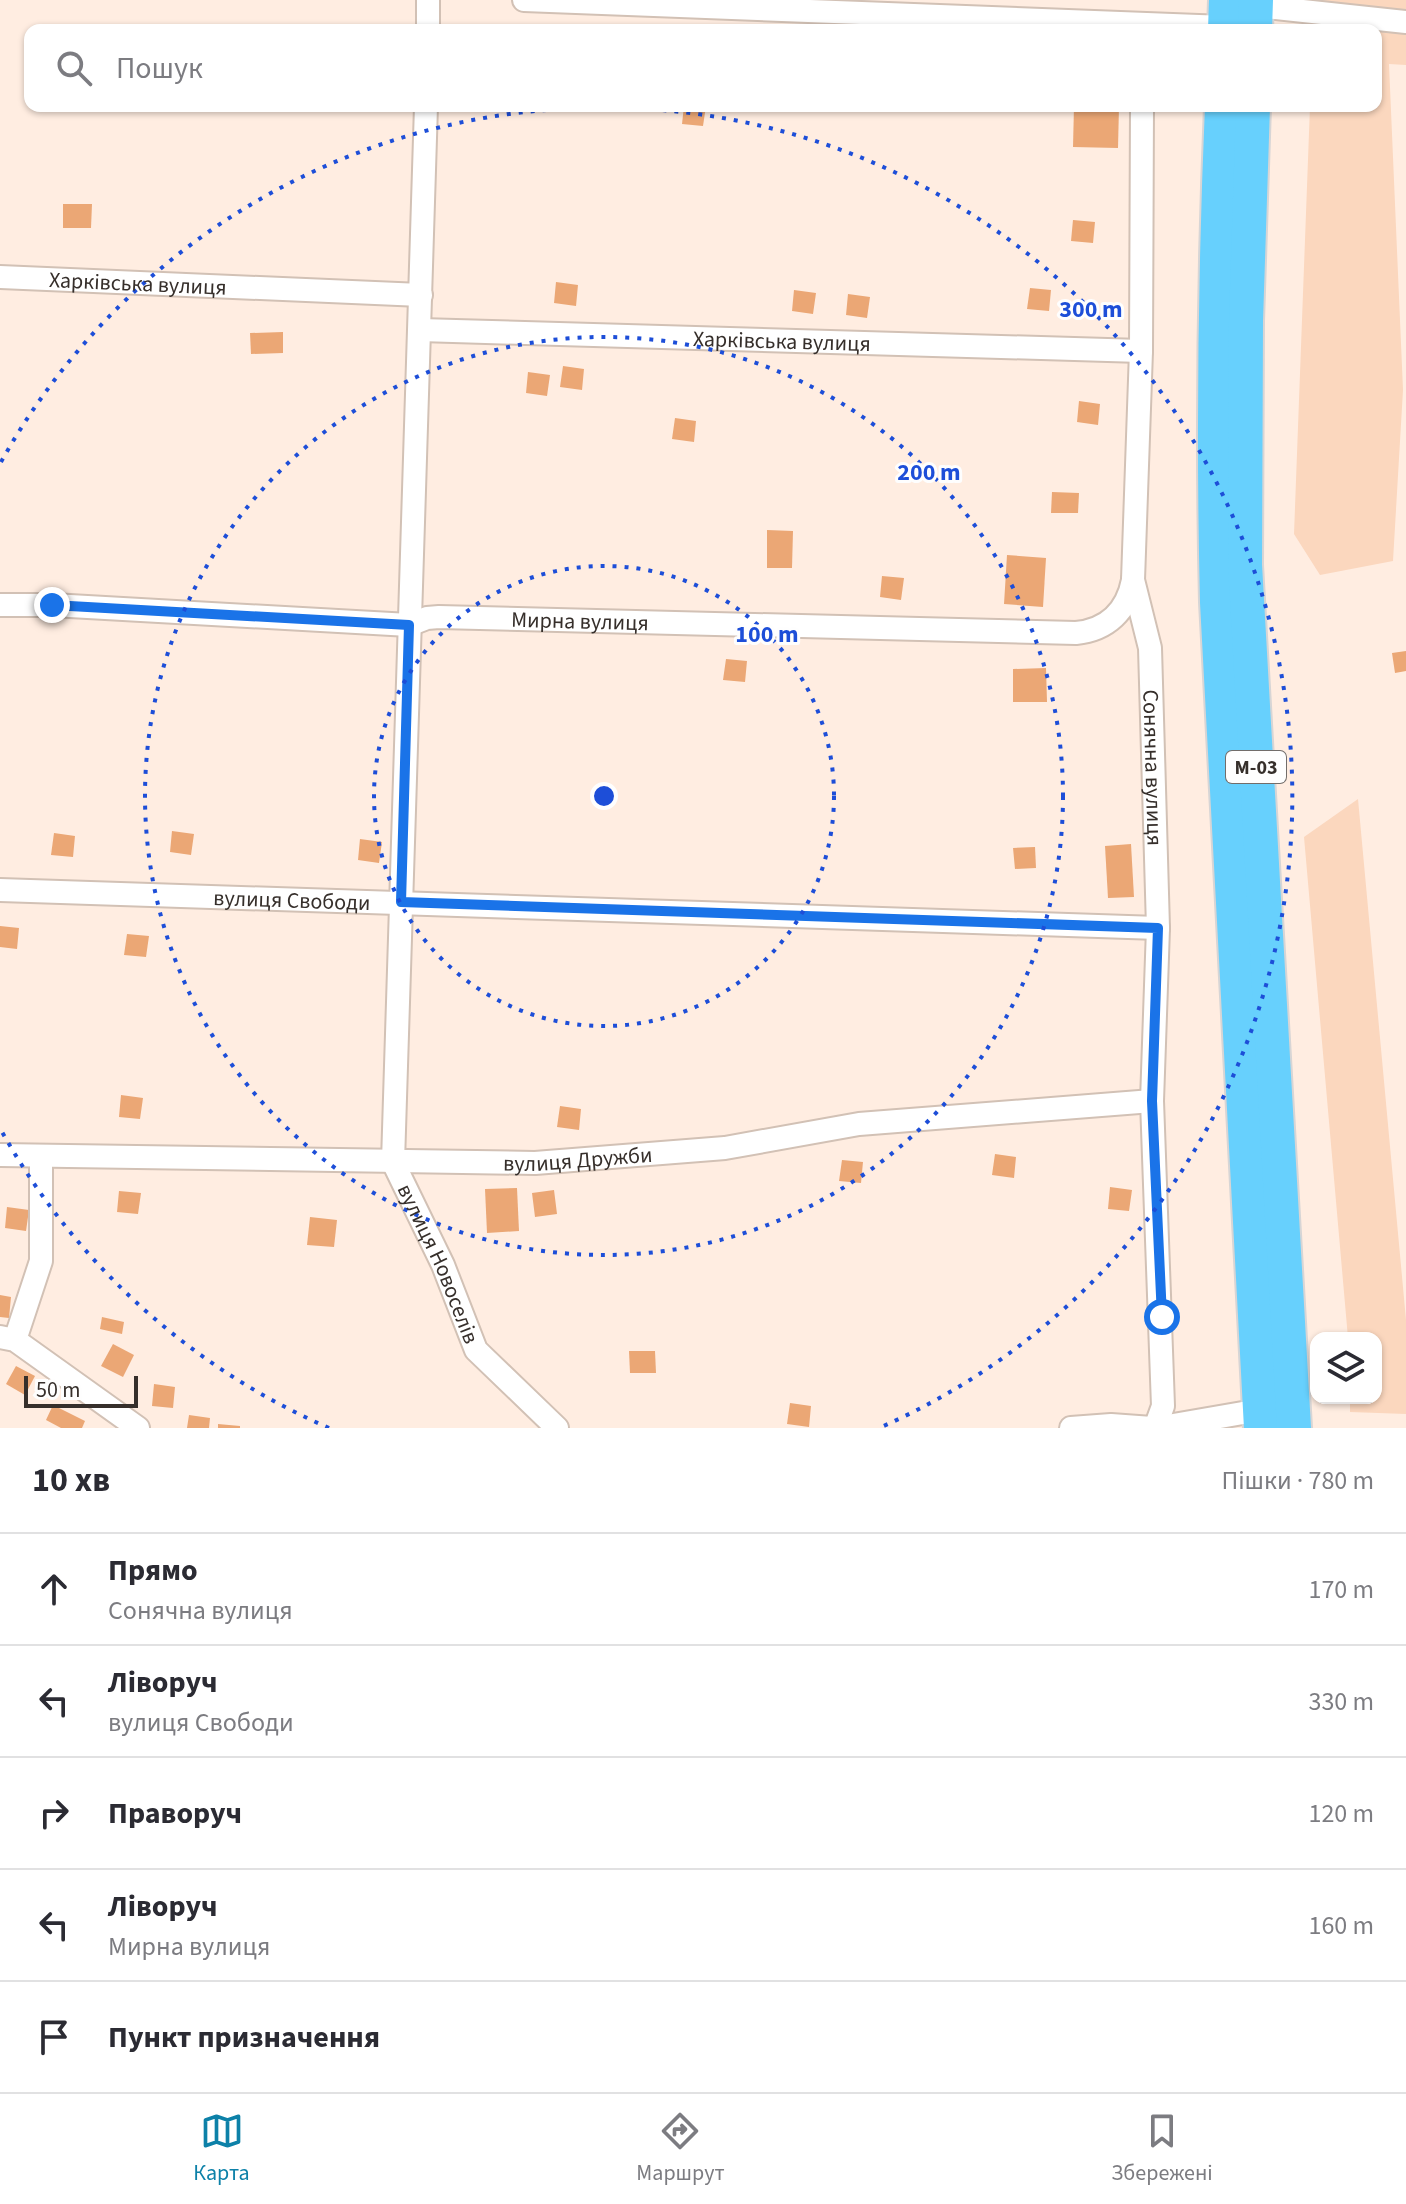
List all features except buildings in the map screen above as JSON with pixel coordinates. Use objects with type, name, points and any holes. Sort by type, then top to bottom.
[{"type":"highway","name":"М-03","points":[[1222,112],[1214,326],[1213,464],[1217,602],[1260,1419]]},
{"type":"highway","name":"М-03","points":[[1253,112],[1246,321],[1245,565],[1294,1428]]},
{"type":"street","points":[[428,0],[428,24]]},
{"type":"street","points":[[524,0],[1073,24]]},
{"type":"street","points":[[1169,24],[1240,16],[1406,22]]},
{"type":"street","points":[[393,1162],[426,112]]},
{"type":"street","name":"Сонячна вулиця","points":[[1142,112],[1141,351],[1133,580],[1150,648],[1158,928],[1152,1101],[1163,1406],[1154,1428]]},
{"type":"street","name":"Харківська вулиця","points":[[0,277],[421,295]]},
{"type":"street","name":"Харківська вулиця","points":[[420,330],[1141,351]]},
{"type":"street","name":"Мирна вулиця","points":[[0,605],[52,605],[409,625],[439,617],[1076,633],[1096,629],[1114,617],[1127,600],[1133,580]]},
{"type":"street","name":"вулиця Свободи","points":[[0,890],[1158,928]]},
{"type":"street","name":"вулиця Дружби","points":[[0,1155],[535,1163],[725,1148],[859,1124],[1152,1101]]},
{"type":"street","points":[[41,1157],[41,1261],[8,1338],[138,1428]]},
{"type":"street","name":"вулиця Новоселів","points":[[393,1162],[443,1265],[476,1350],[557,1428]]},
{"type":"street","points":[[1071,1428],[1111,1425],[1154,1428],[1260,1419]]},
{"type":"shaded area","points":[[1314,0],[1406,0],[1406,65],[1389,64],[1403,390],[1393,561],[1320,575],[1294,534],[1310,112],[1382,112],[1382,24],[1313,24]]},
{"type":"shaded area","points":[[1358,799],[1406,1320],[1406,1414],[1350,1412],[1350,1404],[1382,1404],[1382,1332],[1347,1332],[1304,837]]},
{"type":"route","points":[[52,605],[409,625],[401,902],[1158,928],[1152,1101],[1162,1317]]}]
